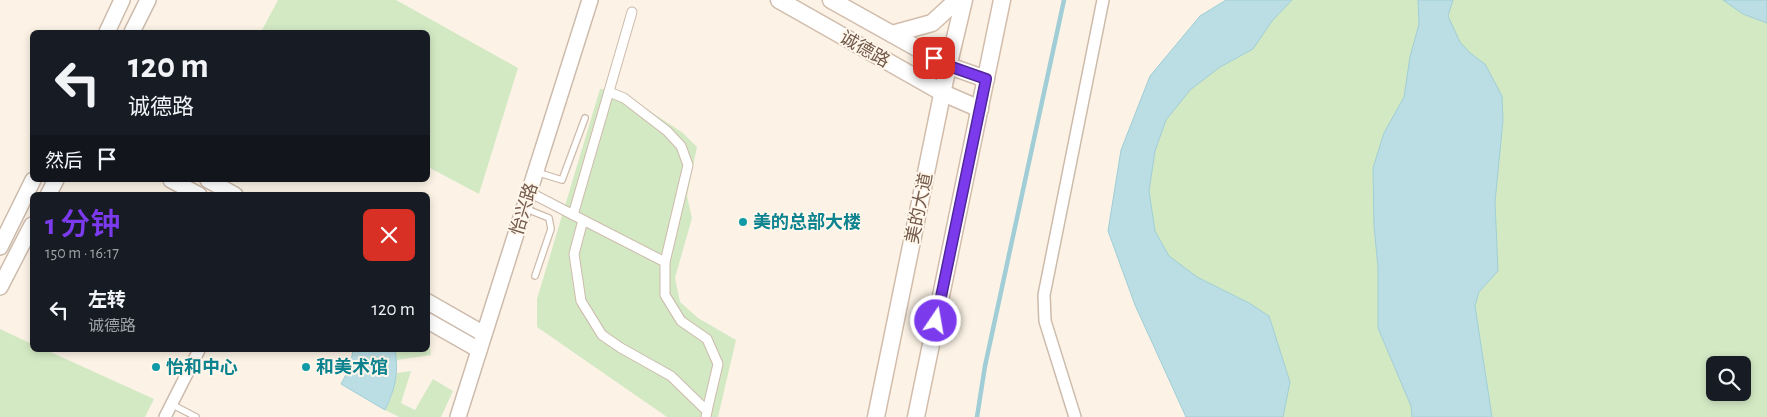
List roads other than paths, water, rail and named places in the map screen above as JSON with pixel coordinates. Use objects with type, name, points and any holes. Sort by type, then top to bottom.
[{"type":"main road","name":"诚德路","points":[[779,0],[943,93],[980,109]]},
{"type":"main road","name":"诚德路","points":[[831,0],[949,66],[986,79]]},
{"type":"main road","points":[[892,34],[932,22],[957,0]]},
{"type":"main road","name":"美的大道","points":[[876,417],[964,0]]},
{"type":"main road","points":[[916,417],[1002,0]]},
{"type":"street","points":[[108,30],[122,0]]},
{"type":"street","points":[[133,30],[148,0]]},
{"type":"street","name":"怡兴路","points":[[458,417],[590,0]]},
{"type":"street","points":[[1075,417],[1044,321],[1044,295],[1103,0]]},
{"type":"street","points":[[573,215],[632,12]]},
{"type":"street","points":[[609,92],[624,98],[667,131],[681,146],[688,165],[665,262],[665,295],[681,321],[707,339],[718,364],[707,414]]},
{"type":"street","points":[[0,247],[32,182]]},
{"type":"street","points":[[176,182],[194,192]]},
{"type":"street","points":[[212,182],[230,192]]},
{"type":"street","points":[[529,192],[665,262]]},
{"type":"street","points":[[583,220],[574,254],[581,301],[602,335],[671,376],[707,414]]},
{"type":"street","points":[[0,287],[30,229]]},
{"type":"street","points":[[430,303],[484,334]]},
{"type":"street","points":[[430,322],[479,350]]},
{"type":"street","points":[[165,417],[198,352]]},
{"type":"lane","points":[[536,172],[562,180],[585,118]]},
{"type":"lane","points":[[524,208],[549,218],[551,229],[535,276]]},
{"type":"lane","points":[[171,404],[196,417]]},
{"type":"water","points":[[1226,0],[1292,0],[1272,21],[1253,49],[1220,67],[1190,90],[1166,120],[1155,151],[1149,191],[1155,231],[1169,256],[1197,277],[1249,303],[1269,316],[1290,382],[1283,417],[1186,417],[1135,305],[1108,231],[1121,150],[1150,76],[1200,16]]},
{"type":"water","points":[[1418,0],[1453,0],[1448,16],[1460,42],[1470,53],[1485,64],[1502,96],[1503,120],[1495,202],[1498,271],[1479,292],[1475,306],[1492,417],[1412,417],[1411,406],[1378,328],[1378,267],[1374,226],[1373,168],[1384,133],[1404,97],[1410,57],[1419,24]]},
{"type":"water","points":[[1723,0],[1767,0],[1767,23],[1743,14]]},
{"type":"water","points":[[353,352],[395,352],[397,366],[395,381],[385,410],[341,384],[350,367]]},
{"type":"waterway","points":[[977,417],[985,366],[1064,0]]},
{"type":"place","name":"美的总部大楼","points":[[743,222]]},
{"type":"place","name":"怡和中心","points":[[156,367]]},
{"type":"place","name":"和美术馆","points":[[306,367]]}]
